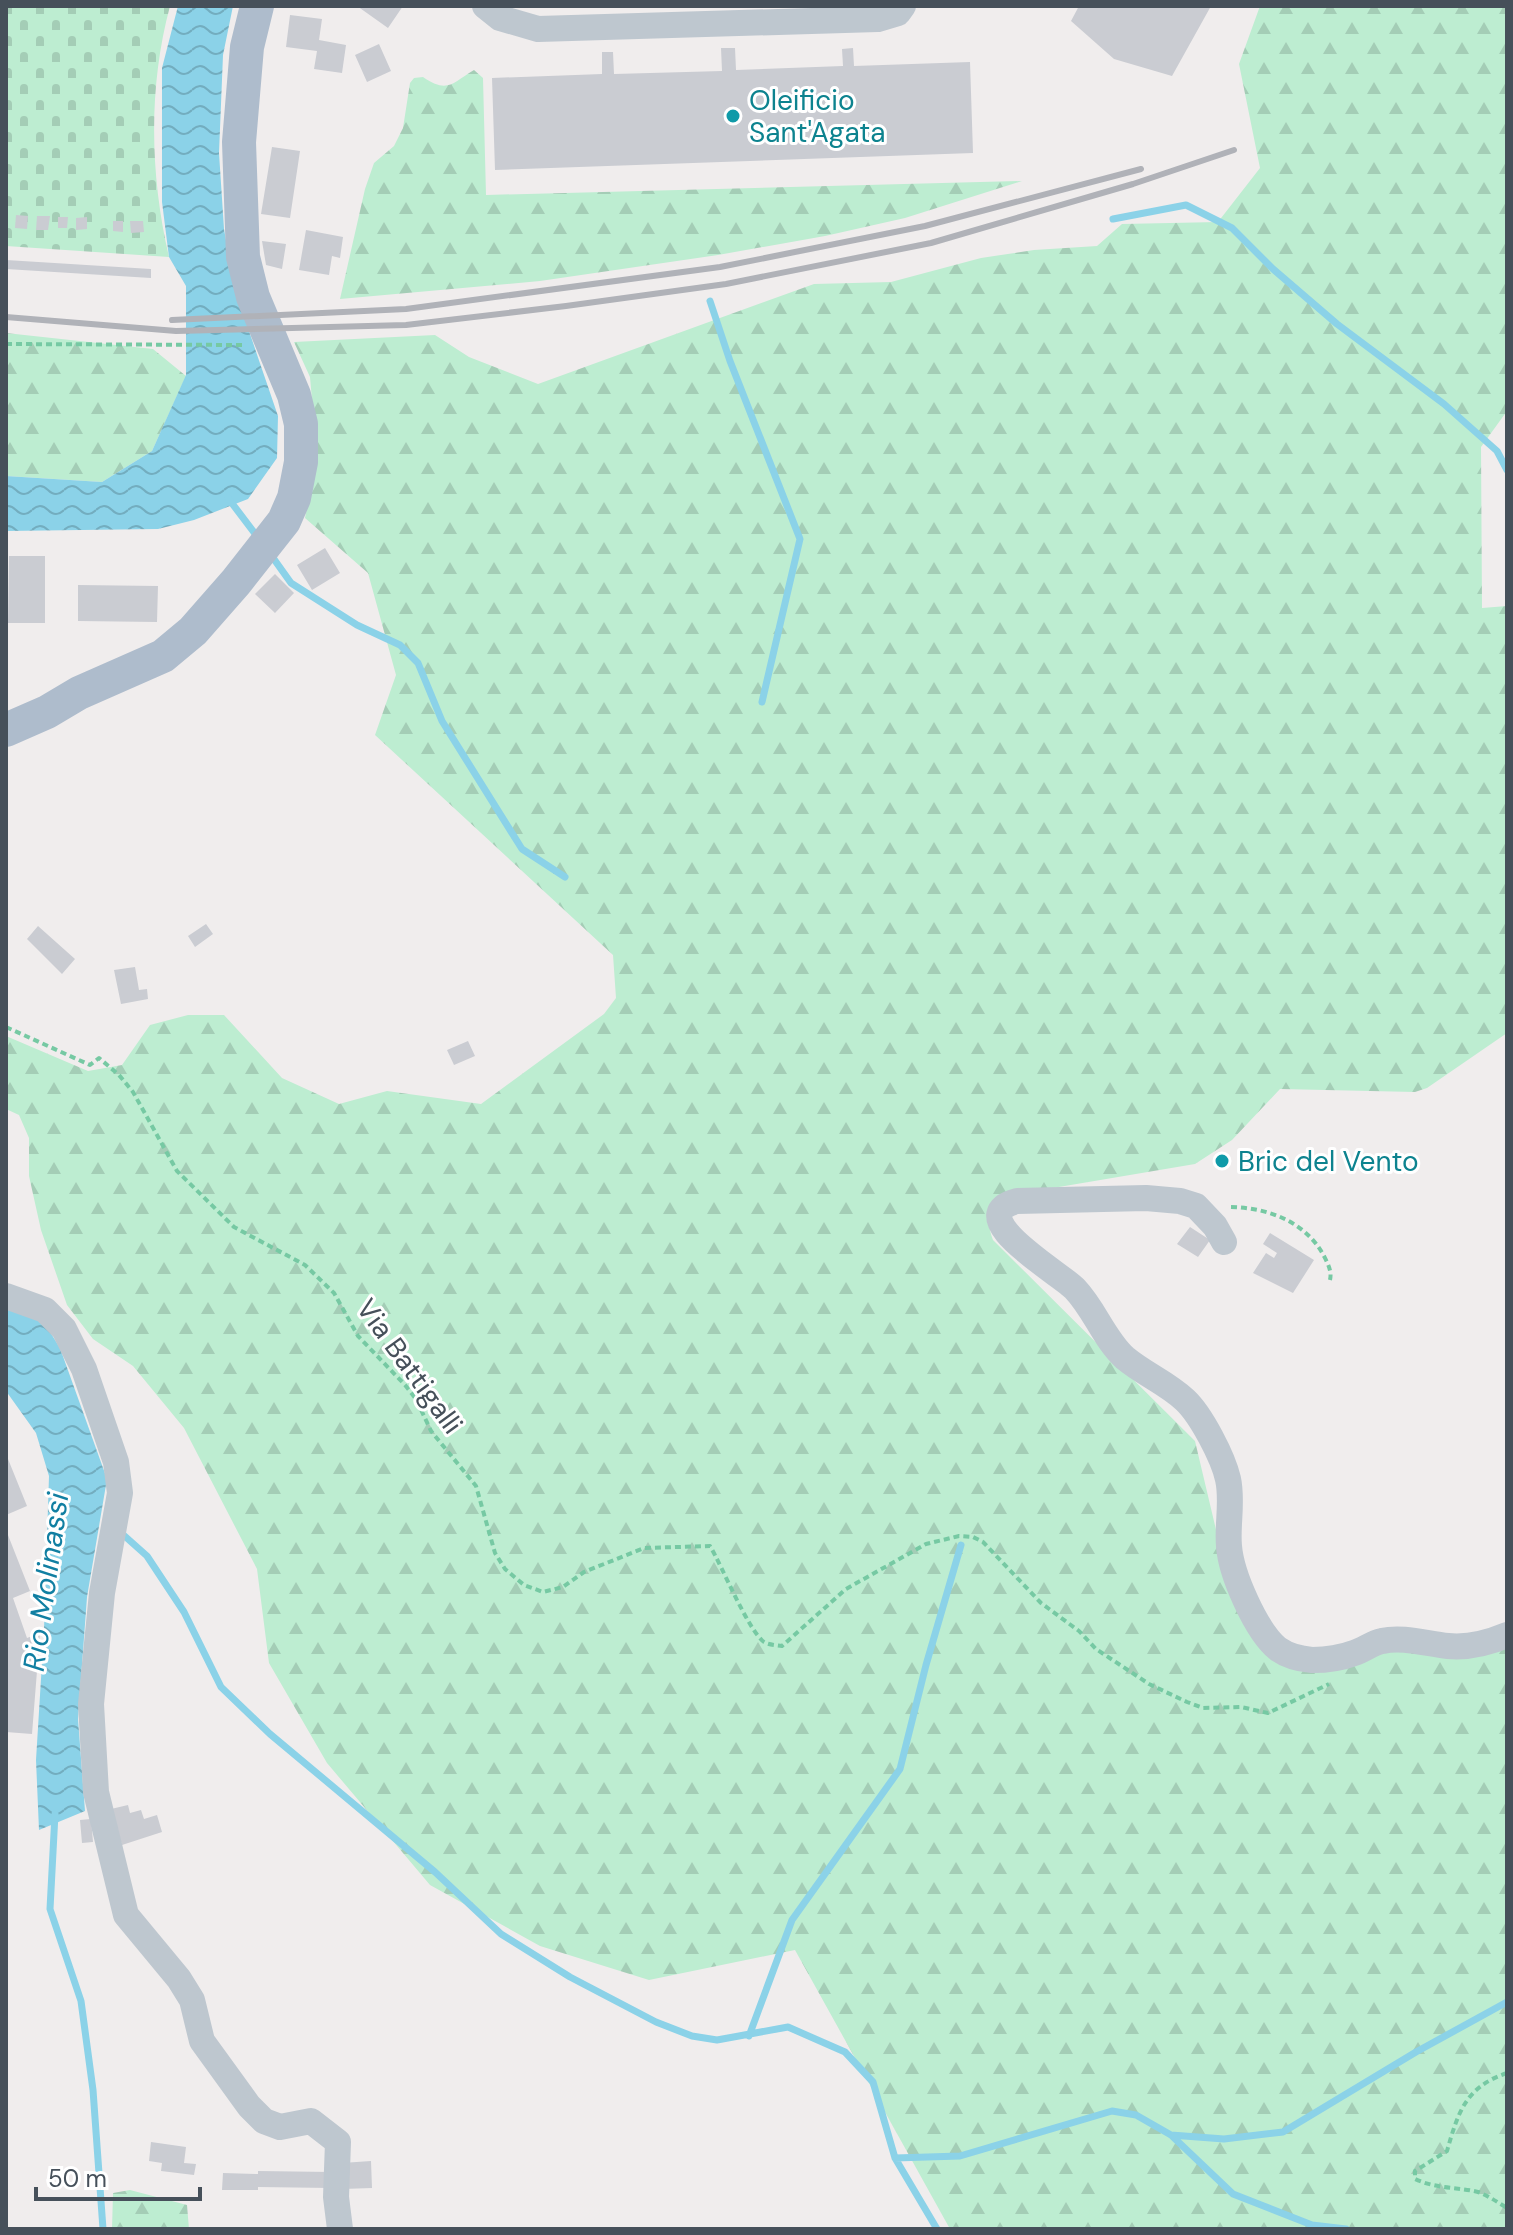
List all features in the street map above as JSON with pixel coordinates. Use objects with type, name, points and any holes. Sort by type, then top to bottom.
[{"type":"main road","points":[[6,730],[163,656],[193,631],[245,571],[284,521],[294,498],[301,462],[301,424],[294,395],[253,297],[243,257],[239,142],[247,47],[257,6]]},
{"type":"street","points":[[485,6],[500,18],[538,29],[565,17],[878,19],[898,13],[903,6]]},
{"type":"street","points":[[1224,1242],[1215,1226],[1196,1206],[1180,1201],[1146,1198],[1017,1201],[1002,1208],[999,1220],[1016,1244],[1075,1288],[1125,1358],[1170,1388],[1192,1408],[1222,1462],[1229,1488],[1229,1547],[1232,1560],[1245,1597],[1271,1642],[1288,1655],[1311,1660],[1355,1653],[1382,1641],[1470,1646],[1507,1635]]},
{"type":"street","points":[[6,1296],[45,1310],[64,1329],[84,1369],[116,1462],[120,1493],[102,1593],[91,1704],[96,1792],[126,1915],[179,1979],[192,2000],[202,2041],[249,2106],[264,2121],[280,2127],[311,2121],[338,2142],[336,2197],[340,2229]]},
{"type":"path","points":[[6,344],[247,345]]},
{"type":"path","name":"Via Battigalli","points":[[6,1027],[90,1065],[99,1058],[133,1092],[177,1171],[234,1227],[305,1265],[334,1293],[358,1336],[405,1385],[416,1399],[431,1431],[476,1486],[495,1553],[505,1569],[524,1585],[543,1592],[563,1587],[597,1566],[644,1548],[710,1546],[754,1632],[766,1644],[782,1646],[846,1589],[926,1544],[959,1536],[973,1537],[998,1556],[1041,1603],[1079,1631],[1096,1649],[1149,1684],[1203,1708],[1241,1707],[1268,1713],[1342,1678],[1355,1653]]},
{"type":"path","points":[[1196,1206],[1249,1208],[1294,1223],[1320,1249],[1329,1265],[1330,1280]]},
{"type":"path","points":[[1507,2073],[1493,2078],[1463,2105],[1454,2121],[1447,2151],[1415,2171],[1415,2179],[1441,2188],[1481,2193],[1507,2208]]},
{"type":"green space","points":[[6,6],[170,6],[158,68],[154,132],[158,195],[169,257],[6,246]]},
{"type":"green space","points":[[1260,6],[1507,6],[1507,411],[1481,447],[1482,608],[1507,606],[1507,1033],[1427,1088],[1415,1092],[1280,1089],[1232,1140],[1195,1164],[1005,1196],[993,1211],[990,1227],[993,1240],[1195,1441],[1231,1593],[1276,1658],[1401,1647],[1507,1646],[1507,2229],[950,2229],[795,1950],[649,1980],[540,1946],[430,1885],[327,1763],[269,1663],[257,1569],[184,1428],[133,1366],[93,1339],[67,1305],[41,1230],[29,1176],[29,1138],[19,1115],[6,1109],[6,1036],[88,1071],[122,1065],[150,1025],[188,1015],[224,1015],[282,1078],[339,1104],[387,1091],[481,1104],[604,1014],[616,998],[613,955],[375,735],[396,675],[368,573],[305,518],[317,457],[310,377],[294,342],[435,335],[469,357],[538,384],[814,284],[891,282],[981,258],[1034,250],[1097,246],[1122,224],[1218,222],[1260,168],[1239,64]]},
{"type":"green space","points":[[474,70],[483,78],[486,195],[1022,181],[905,218],[718,255],[540,281],[340,299],[365,189],[374,163],[394,146],[403,128],[410,83],[414,78],[423,77],[438,85],[450,85]]},
{"type":"green space","points":[[6,333],[153,349],[186,376],[152,451],[102,482],[6,476]]},
{"type":"green space","points":[[130,2190],[187,2205],[189,2229],[112,2229],[113,2193]]},
{"type":"water","points":[[178,6],[233,6],[223,55],[219,153],[224,229],[235,290],[278,416],[277,458],[248,499],[194,520],[158,529],[6,531],[6,476],[102,482],[152,451],[186,375],[186,286],[169,257],[162,202],[162,68]]},
{"type":"water","points":[[6,1308],[42,1319],[60,1348],[107,1479],[87,1597],[78,1719],[85,1811],[39,1830],[36,1760],[49,1476],[36,1433],[6,1391]]},
{"type":"building","points":[[357,6],[403,6],[388,28]]},
{"type":"building","points":[[1079,6],[1211,6],[1172,76],[1114,59],[1071,21]]},
{"type":"building","points":[[290,15],[322,19],[319,40],[346,45],[342,73],[314,69],[317,51],[286,47]]},
{"type":"building","points":[[379,44],[391,71],[367,82],[355,55]]},
{"type":"building","name":"Oleificio Sant'Agata","points":[[721,48],[735,48],[736,70],[843,66],[842,49],[853,48],[854,66],[970,62],[973,153],[495,170],[492,78],[602,74],[602,52],[613,52],[614,74],[722,71]]},
{"type":"building","points":[[272,147],[300,151],[290,218],[261,214]]},
{"type":"building","points":[[16,215],[28,216],[27,229],[15,228]]},
{"type":"building","points":[[37,216],[50,216],[48,230],[36,230]]},
{"type":"building","points":[[58,217],[68,217],[67,228],[58,228]]},
{"type":"building","points":[[87,217],[87,229],[76,230],[76,218]]},
{"type":"building","points":[[113,221],[123,221],[123,232],[113,231]]},
{"type":"building","points":[[130,221],[143,221],[144,232],[131,233]]},
{"type":"building","points":[[306,230],[343,237],[340,258],[332,256],[329,275],[299,270]]},
{"type":"building","points":[[262,241],[286,244],[282,269],[266,265]]},
{"type":"building","points":[[6,260],[151,269],[151,278],[6,269]]},
{"type":"building","points":[[325,548],[340,573],[312,590],[297,565]]},
{"type":"building","points":[[9,556],[45,556],[45,623],[8,623]]},
{"type":"building","points":[[275,574],[294,593],[275,613],[255,594]]},
{"type":"building","points":[[78,585],[158,586],[157,622],[78,621]]},
{"type":"building","points":[[206,924],[213,934],[195,947],[188,936]]},
{"type":"building","points":[[38,926],[75,959],[62,974],[27,939]]},
{"type":"building","points":[[135,967],[139,990],[147,989],[148,999],[121,1004],[114,970]]},
{"type":"building","points":[[468,1041],[475,1056],[454,1065],[447,1050]]},
{"type":"building","points":[[1190,1227],[1210,1240],[1198,1257],[1177,1244]]},
{"type":"building","points":[[1270,1233],[1314,1260],[1293,1293],[1253,1273],[1266,1253],[1274,1258],[1277,1253],[1263,1244]]},
{"type":"building","points":[[6,1454],[27,1506],[6,1515]]},
{"type":"building","points":[[6,1530],[30,1591],[13,1598],[27,1638],[40,1633],[32,1734],[6,1732]]},
{"type":"building","points":[[128,1805],[130,1813],[141,1810],[144,1819],[157,1815],[162,1832],[122,1845],[111,1809]]},
{"type":"building","points":[[91,1819],[93,1842],[82,1843],[80,1820]]},
{"type":"building","points":[[151,2142],[186,2147],[184,2163],[196,2164],[194,2175],[161,2171],[162,2163],[149,2161]]},
{"type":"building","points":[[371,2161],[372,2188],[343,2189],[342,2163]]},
{"type":"building","points":[[258,2171],[331,2172],[331,2188],[222,2190],[223,2173],[258,2174]]},
{"type":"waterway","points":[[1113,219],[1186,205],[1232,228],[1273,269],[1337,324],[1444,404],[1497,451],[1507,470]]},
{"type":"waterway","points":[[710,301],[730,361],[800,539],[762,702]]},
{"type":"waterway","points":[[228,498],[259,539]]},
{"type":"waterway","points":[[271,555],[291,583],[357,625],[400,645],[418,663],[442,721],[522,849],[565,877]]},
{"type":"waterway","points":[[119,1531],[147,1556],[184,1612],[221,1687],[270,1734],[435,1872],[501,1934],[570,1977],[656,2022],[692,2036],[717,2040],[788,2027],[845,2052],[873,2082],[895,2158],[937,2229]]},
{"type":"waterway","points":[[749,2036],[792,1920],[900,1769],[961,1545]]},
{"type":"waterway","name":"Rio Molinassi","points":[[55,1814],[50,1909],[81,2001],[93,2090],[103,2229]]},
{"type":"waterway","points":[[1171,2135],[1224,2139],[1283,2132],[1416,2052],[1507,2002]]},
{"type":"waterway","points":[[895,2158],[960,2156],[1112,2111],[1136,2115],[1171,2135],[1233,2194],[1312,2225],[1346,2229]]},
{"type":"railway","points":[[6,317],[176,331],[406,325],[566,306],[726,284],[931,243],[1133,184],[1234,150]]},
{"type":"railway","points":[[172,320],[406,309],[720,267],[925,226],[1141,169]]},
{"type":"place","name":"Oleificio Sant'Agata","points":[[733,116]]},
{"type":"place","name":"Bric del Vento","points":[[1222,1161]]}]
